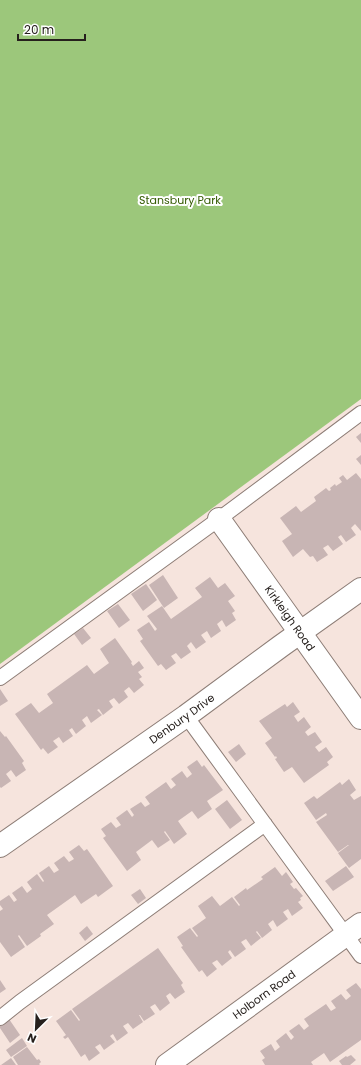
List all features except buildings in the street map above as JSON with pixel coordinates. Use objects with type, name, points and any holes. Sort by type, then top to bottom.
[{"type":"street","name":"Kirkleigh Road","points":[[218,519],[361,718]]},
{"type":"street","name":"Denbury Drive","points":[[0,846],[186,716],[361,589]]},
{"type":"street","name":"Holborn Road","points":[[166,1065],[354,930]]},
{"type":"lane","points":[[0,678],[361,413]]},
{"type":"lane","points":[[186,716],[264,824],[354,930],[361,956]]},
{"type":"lane","points":[[0,1018],[33,992],[264,824]]},
{"type":"green space","name":"Stansbury Park","points":[[0,0],[361,0],[361,399],[0,664]]}]
